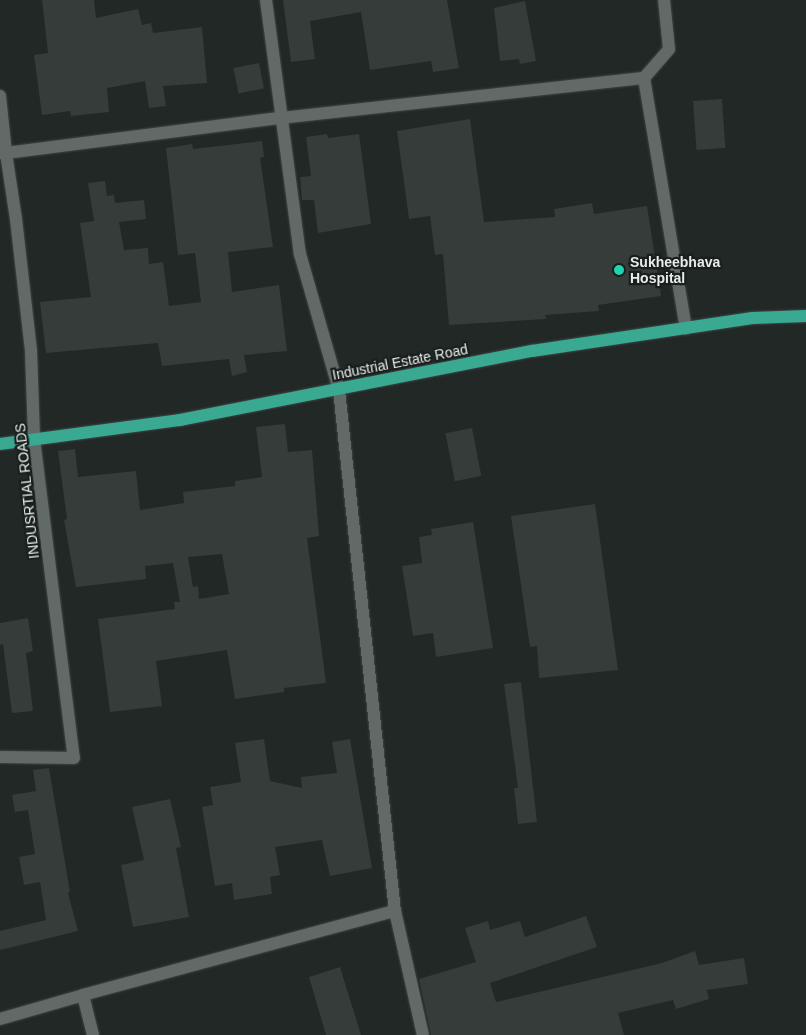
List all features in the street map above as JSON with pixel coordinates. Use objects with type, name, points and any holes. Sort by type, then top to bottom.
[{"type":"main road","name":"Industrial Estate Road","points":[[0,444],[180,420],[532,351],[754,318],[806,316]]},
{"type":"street","points":[[266,0],[300,254],[339,390],[395,911],[423,1035]]},
{"type":"street","points":[[3,153],[281,118],[644,78],[670,48],[664,0]]},
{"type":"street","points":[[644,78],[686,328]]},
{"type":"street","name":"INDUSRTIAL ROADS","points":[[0,96],[3,153],[31,351],[34,439],[74,758],[0,757]]},
{"type":"street","points":[[0,1019],[395,911]]},
{"type":"street","points":[[83,995],[93,1035]]},
{"type":"building","points":[[42,0],[94,0],[96,18],[138,9],[142,25],[151,23],[153,33],[202,27],[207,83],[163,86],[166,106],[149,108],[145,81],[107,88],[109,112],[71,116],[70,111],[42,115],[34,55],[48,53]]},
{"type":"building","points":[[283,0],[447,0],[459,68],[433,72],[431,61],[370,70],[361,12],[310,21],[315,59],[291,62]]},
{"type":"building","points":[[525,1],[536,61],[520,64],[519,59],[500,61],[494,8]]},
{"type":"building","points":[[259,63],[264,89],[238,93],[233,68]]},
{"type":"building","points":[[722,99],[725,148],[696,150],[693,101]]},
{"type":"building","points":[[470,119],[484,222],[555,217],[554,209],[592,203],[594,214],[647,206],[661,296],[598,305],[599,311],[545,315],[546,319],[449,325],[443,254],[435,255],[430,216],[409,219],[397,131]]},
{"type":"building","points":[[327,134],[328,138],[359,134],[371,224],[318,233],[314,200],[302,200],[300,177],[311,176],[306,137]]},
{"type":"building","points":[[262,141],[264,157],[260,158],[273,247],[228,252],[232,292],[279,285],[287,351],[244,355],[247,372],[232,376],[229,359],[162,366],[158,343],[46,353],[40,302],[91,297],[80,223],[94,221],[88,183],[105,181],[107,196],[114,195],[115,203],[144,200],[146,219],[119,222],[124,250],[148,248],[149,264],[163,262],[169,306],[201,302],[195,253],[178,255],[166,148],[192,144],[193,149]]},
{"type":"building","points":[[285,424],[288,452],[312,450],[319,536],[307,538],[326,683],[284,688],[284,692],[235,699],[227,650],[156,661],[162,706],[110,712],[98,619],[175,609],[174,602],[180,602],[173,563],[145,566],[146,579],[76,587],[64,520],[67,519],[58,451],[75,449],[78,477],[136,471],[140,510],[184,503],[183,492],[235,486],[235,481],[262,477],[256,427]],"holes":[[[222,554],[229,594],[199,599],[198,586],[193,587],[188,557]]]},
{"type":"building","points":[[472,428],[481,476],[455,481],[445,433]]},
{"type":"building","points":[[595,504],[618,670],[539,678],[537,646],[530,647],[511,516]]},
{"type":"building","points":[[473,522],[493,648],[436,657],[433,633],[413,636],[402,566],[422,563],[419,537],[432,535],[431,529]]},
{"type":"building","points":[[28,618],[33,651],[26,653],[33,711],[12,713],[3,644],[0,645],[0,623]]},
{"type":"building","points":[[521,682],[537,822],[518,824],[514,788],[518,788],[504,684]]},
{"type":"building","points":[[264,739],[270,781],[302,788],[301,777],[337,773],[332,742],[350,739],[372,868],[330,876],[322,840],[275,847],[280,875],[270,877],[272,894],[234,900],[232,883],[215,886],[202,807],[213,805],[210,787],[241,782],[235,743]]},
{"type":"building","points":[[49,768],[70,892],[68,893],[78,931],[0,950],[0,931],[46,920],[40,882],[24,885],[19,857],[35,854],[28,810],[15,812],[12,795],[36,791],[33,770]]},
{"type":"building","points":[[170,799],[181,847],[176,848],[189,917],[133,927],[121,865],[144,860],[132,807]]},
{"type":"building","points":[[586,916],[597,947],[490,983],[496,1002],[662,963],[695,951],[699,965],[744,958],[748,984],[707,990],[709,999],[676,1009],[673,1000],[618,1013],[624,1035],[431,1035],[419,979],[476,962],[465,928],[488,921],[490,930],[520,921],[525,937]]},
{"type":"building","points":[[340,967],[361,1035],[326,1035],[309,977]]},
{"type":"place","name":"Sukheebhava Hospital","points":[[619,270]]}]
